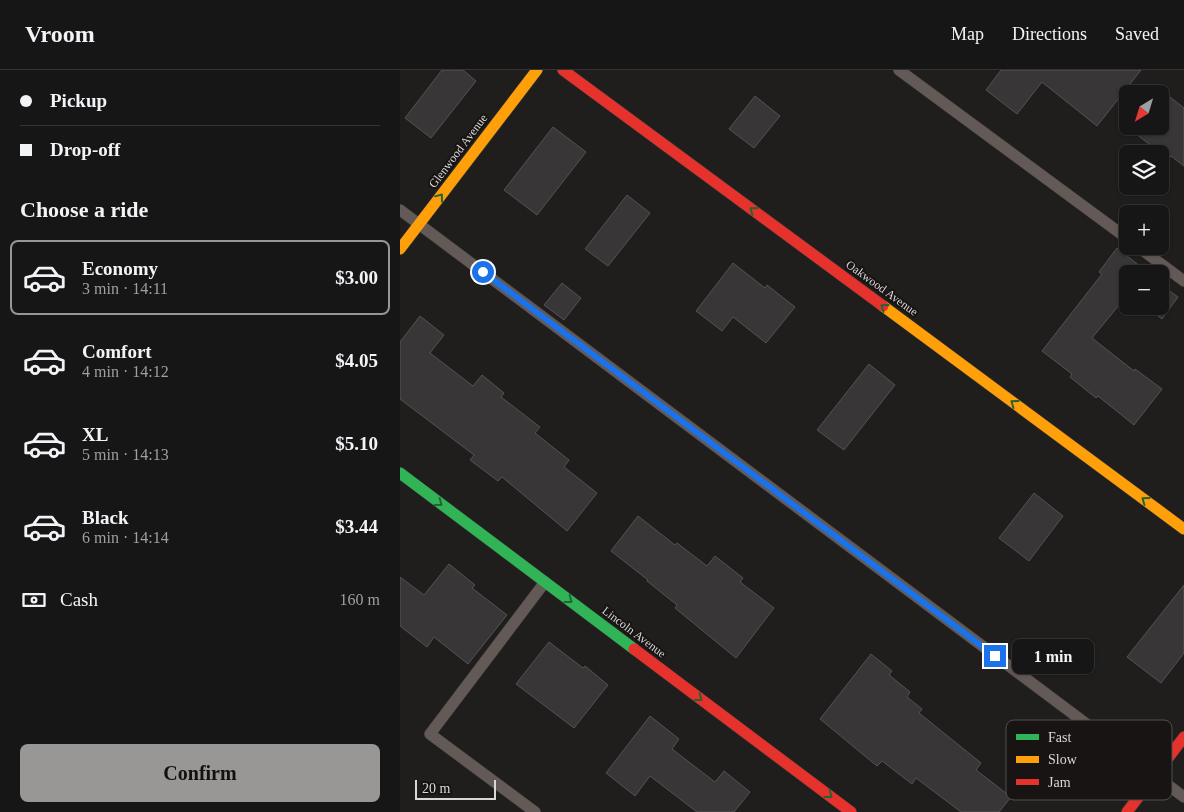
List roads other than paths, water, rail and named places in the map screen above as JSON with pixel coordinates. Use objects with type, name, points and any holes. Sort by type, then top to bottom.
[{"type":"street","name":"Glenwood Avenue","points":[[400,249],[537,70]]},
{"type":"street","name":"Oakwood Avenue","points":[[564,70],[1184,529]]},
{"type":"street","name":"Lincoln Avenue","points":[[400,473],[851,812]]},
{"type":"street","points":[[1172,753],[1184,737]]},
{"type":"street","points":[[1127,812],[1136,800]]},
{"type":"lane","points":[[899,70],[1119,232]]},
{"type":"lane","points":[[400,210],[1082,720]]},
{"type":"lane","points":[[1149,255],[1184,281]]},
{"type":"lane","points":[[535,812],[430,734],[545,582]]},
{"type":"lane","points":[[1172,788],[1184,797]]}]
